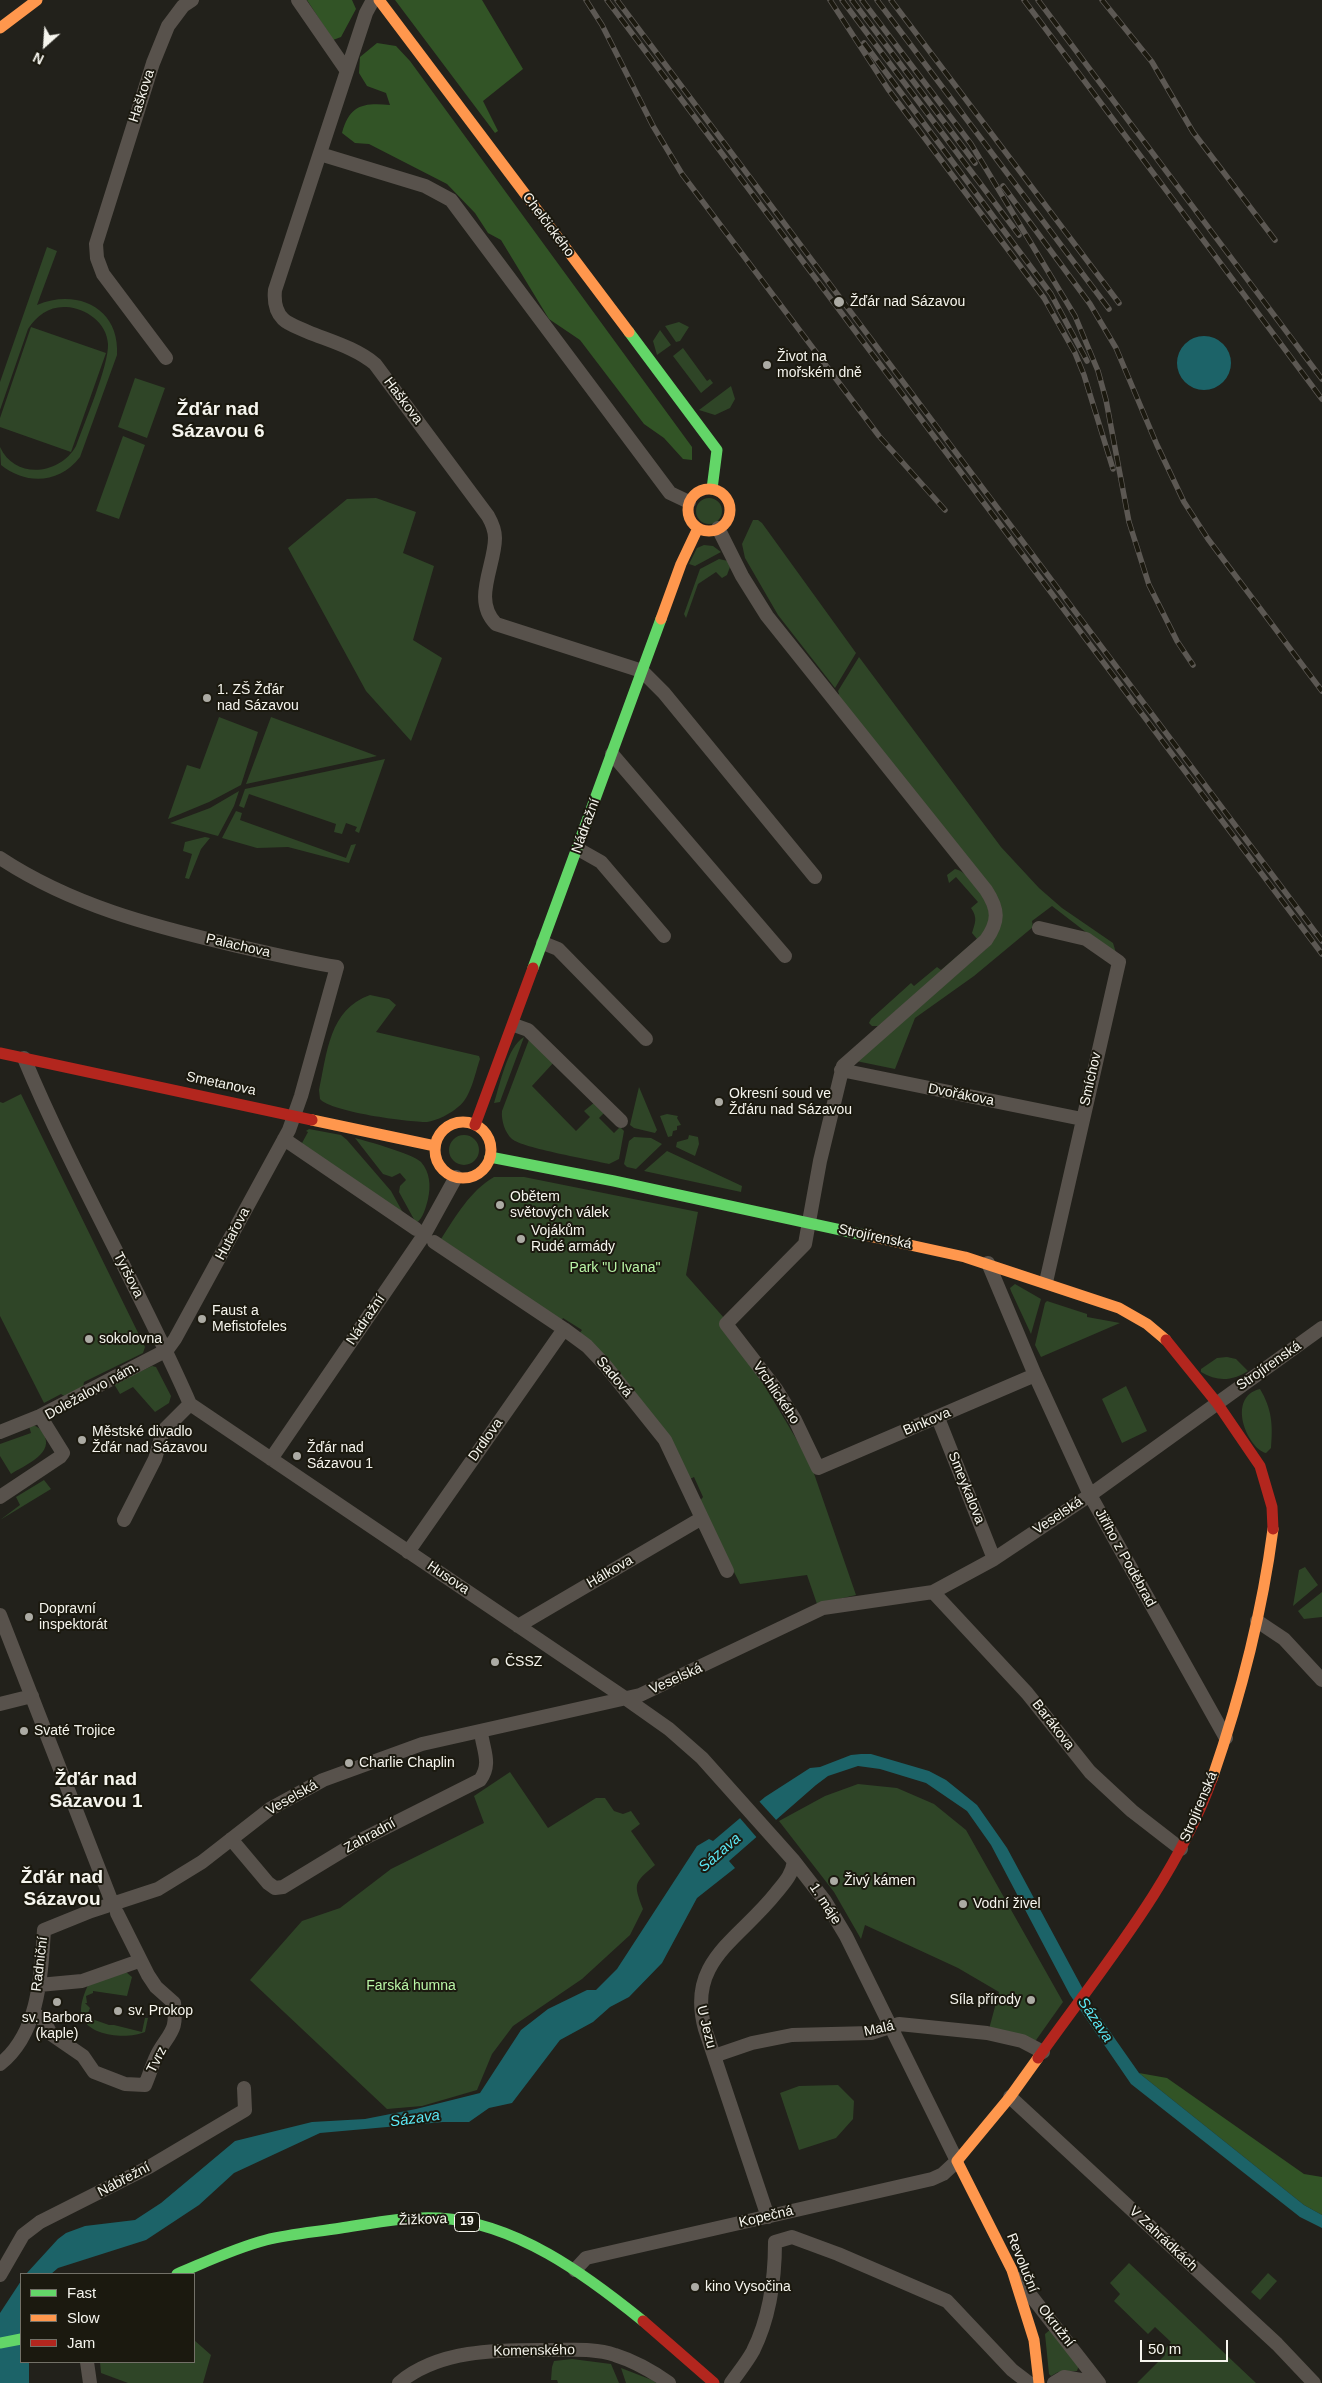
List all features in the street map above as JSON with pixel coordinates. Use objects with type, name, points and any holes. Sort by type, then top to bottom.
[{"type":"street","points":[[0,28],[38,0]]},
{"type":"street","name":"Haškova","points":[[166,358],[103,274],[97,258],[96,244],[153,63],[168,26],[183,6],[192,0]]},
{"type":"street","points":[[298,0],[347,71]]},
{"type":"street","name":"Haškova","points":[[373,0],[366,12],[276,290],[274,298],[278,312],[284,320],[295,326],[357,352],[375,364],[488,516],[494,527],[495,537],[488,566],[486,596],[489,617],[496,624],[642,671]]},
{"type":"street","name":"Chelčického","points":[[379,0],[717,450],[718,456],[712,489]]},
{"type":"street","points":[[320,154],[425,186],[451,200],[670,493],[689,502]]},
{"type":"street","points":[[712,489],[722,494],[729,504],[727,520],[718,528],[708,531],[698,528],[689,517],[689,502],[698,492],[712,489]]},
{"type":"street","name":"Nádražní","points":[[475,1125],[514,1025],[681,564],[698,528]]},
{"type":"street","points":[[718,528],[742,576],[767,616],[986,890],[996,911],[996,926],[986,940],[847,1061],[841,1070],[808,1223]]},
{"type":"street","points":[[642,671],[664,693],[815,877]]},
{"type":"street","points":[[612,754],[785,956]]},
{"type":"street","points":[[578,849],[601,862],[664,936]]},
{"type":"street","name":"Palachova","points":[[0,858],[16,869],[69,895],[142,922],[337,968],[294,1116]]},
{"type":"street","name":"Smíchov","points":[[1039,928],[1086,939],[1119,962],[1046,1282]]},
{"type":"street","points":[[543,943],[558,949],[646,1039]]},
{"type":"street","points":[[514,1025],[528,1030],[622,1121]]},
{"type":"street","name":"Smetanova","points":[[0,1053],[435,1146]]},
{"type":"street","name":"Tyršova","points":[[24,1058],[43,1104],[166,1350],[190,1404]]},
{"type":"street","name":"Dvořákova","points":[[841,1070],[1082,1119]]},
{"type":"street","name":"Hutařova","points":[[166,1350],[184,1325],[284,1139],[294,1116]]},
{"type":"street","points":[[460,1122],[475,1125],[487,1136],[490,1146],[490,1157],[486,1165],[477,1174],[469,1177],[456,1177],[446,1172],[438,1163],[435,1146],[438,1136],[450,1125],[460,1122]]},
{"type":"street","points":[[284,1139],[416,1229]]},
{"type":"street","name":"Strojírenská","points":[[490,1157],[808,1223],[988,1263],[1119,1308],[1147,1324],[1164,1338],[1216,1403],[1260,1466],[1271,1502],[1273,1528],[1257,1622],[1226,1738],[1202,1809],[1181,1849],[1143,1910],[1010,2097],[957,2161]]},
{"type":"street","name":"Nádražní","points":[[271,1459],[424,1235],[456,1177]]},
{"type":"street","name":"Vrchlického","points":[[808,1223],[805,1244],[726,1324],[776,1389],[795,1420],[818,1468]]},
{"type":"street","name":"Sadová","points":[[434,1242],[564,1329],[587,1346],[604,1365],[664,1440],[727,1571]]},
{"type":"street","name":"Jiřího z Poděbrad","points":[[988,1263],[1035,1375],[1090,1495],[1226,1738]]},
{"type":"street","name":"Strojírenská","points":[[1216,1403],[1322,1328]]},
{"type":"street","name":"Drdlova","points":[[408,1552],[564,1329]]},
{"type":"street","name":"Doležalovo nám.","points":[[0,1497],[60,1457],[63,1453],[40,1416],[166,1350]]},
{"type":"street","name":"Binkova","points":[[818,1468],[1035,1375]]},
{"type":"street","name":"Veselská","points":[[115,1909],[158,1889],[202,1862],[270,1808],[323,1780],[422,1744],[640,1695],[823,1608],[934,1592],[994,1559],[1090,1495],[1216,1403]]},
{"type":"street","points":[[124,1520],[155,1459],[163,1431],[190,1404],[271,1459]]},
{"type":"street","points":[[0,1432],[40,1416]]},
{"type":"street","name":"Smeykalova","points":[[938,1418],[994,1559]]},
{"type":"street","name":"Husova","points":[[271,1459],[625,1698]]},
{"type":"street","name":"Hálkova","points":[[518,1626],[702,1518]]},
{"type":"street","name":"Barákova","points":[[934,1592],[1027,1693],[1090,1772],[1132,1811],[1181,1849]]},
{"type":"street","name":"Tvrz","points":[[0,1615],[115,1909],[139,1961],[156,1987],[174,2003],[175,2017],[171,2036],[159,2052],[146,2085],[125,2084],[94,2072],[83,2056],[51,2034],[44,2021],[32,2012]]},
{"type":"street","points":[[1257,1622],[1284,1639],[1322,1680]]},
{"type":"street","points":[[0,1704],[32,1696]]},
{"type":"street","name":"1. máje","points":[[625,1698],[669,1729],[702,1758],[791,1857],[834,1916],[957,2161]]},
{"type":"street","name":"Zahradní","points":[[231,1839],[268,1883],[276,1888],[283,1887],[357,1842],[480,1780],[486,1772],[488,1763],[481,1732]]},
{"type":"street","name":"U Jezu","points":[[768,2217],[714,2056],[700,2009],[700,1997],[706,1973],[716,1957],[771,1900],[793,1873],[791,1857]]},
{"type":"street","name":"Radniční","points":[[0,2064],[20,2043],[32,2012],[39,1985],[44,1930],[91,1911],[115,1909]]},
{"type":"street","points":[[39,1985],[82,1981],[139,1961]]},
{"type":"street","name":"Malá","points":[[714,2056],[752,2044],[792,2035],[871,2033],[899,2024],[987,2033],[1022,2041],[1043,2052]]},
{"type":"street","name":"Nábřežní","points":[[0,2275],[23,2235],[40,2222],[149,2167],[245,2110],[244,2088]]},
{"type":"street","name":"V Zahrádkách","points":[[1010,2097],[1277,2344],[1314,2383]]},
{"type":"street","name":"Kopečná","points":[[575,2270],[586,2258],[932,2179],[943,2174],[957,2161]]},
{"type":"street","name":"Revoluční","points":[[957,2161],[1012,2270],[1034,2340],[1039,2383]]},
{"type":"street","name":"Žižkova","points":[[179,2273],[259,2241],[392,2221],[440,2218],[472,2224],[521,2240],[575,2270],[647,2326],[714,2383]]},
{"type":"street","points":[[731,2383],[752,2352],[766,2321],[775,2269],[775,2242],[792,2237],[838,2254],[947,2301],[1012,2370],[1029,2383]]},
{"type":"street","name":"Okružní","points":[[1012,2270],[1098,2383]]},
{"type":"street","points":[[0,2343],[20,2339]]},
{"type":"street","name":"Komenského","points":[[399,2383],[411,2373],[429,2365],[486,2352],[590,2350],[614,2354],[652,2370],[669,2383]]},
{"type":"street","points":[[87,2363],[90,2383]]},
{"type":"street","points":[[1054,2383],[1064,2377],[1098,2383]]},
{"type":"green space","points":[[307,0],[352,0],[356,9],[341,37],[333,40]]},
{"type":"green space","points":[[395,0],[482,0],[523,69],[483,101],[498,131],[495,133]]},
{"type":"green space","points":[[377,43],[396,46],[410,61],[692,447],[692,460],[683,459],[664,438],[644,424],[580,340],[549,319],[501,240],[488,233],[475,213],[447,184],[369,144],[355,143],[342,133],[349,116],[359,107],[373,104],[390,105],[386,93],[367,86],[359,73],[360,57]]},
{"type":"green space","points":[[47,247],[57,251],[37,305],[52,300],[67,299],[81,301],[93,306],[104,314],[111,325],[116,339],[117,355],[80,457],[72,466],[62,472],[42,479],[21,476],[1,465],[0,447],[7,458],[16,465],[26,469],[38,470],[49,468],[69,456],[76,446],[95,395],[105,366],[108,344],[107,336],[100,323],[81,310],[60,307],[44,312],[28,329],[0,410],[0,382]]},
{"type":"green space","points":[[679,322],[689,327],[680,341],[676,342],[665,326]]},
{"type":"green space","points":[[31,327],[106,353],[71,452],[0,427],[0,418]]},
{"type":"green space","points":[[660,330],[671,345],[657,355],[653,341]]},
{"type":"green space","points":[[683,348],[707,381],[710,379],[713,383],[701,393],[673,356]]},
{"type":"green space","points":[[135,378],[165,388],[147,438],[118,427]]},
{"type":"green space","points":[[731,386],[735,399],[730,408],[715,415],[699,410]]},
{"type":"green space","points":[[123,436],[145,445],[119,519],[96,511]]},
{"type":"green space","points":[[376,498],[416,512],[403,553],[434,566],[413,640],[442,658],[411,741],[366,691],[288,548],[347,499]]},
{"type":"green space","points":[[709,498],[718,502],[722,511],[718,520],[709,524],[700,520],[696,511],[700,502]]},
{"type":"green space","points":[[753,520],[758,520],[762,523],[856,653],[835,688],[778,615],[745,558],[742,544]]},
{"type":"green space","points":[[704,545],[713,546],[721,552],[695,566],[689,564],[697,548]]},
{"type":"green space","points":[[719,559],[728,561],[730,567],[727,575],[722,578],[716,572],[698,584],[686,618],[684,614],[700,569]]},
{"type":"green space","points":[[859,657],[1001,847],[1039,888],[1062,908],[1113,943],[1117,956],[1052,906],[1032,921],[1033,927],[974,976],[915,1018],[895,1069],[856,1061],[986,949],[994,940],[1002,917],[837,696],[839,694],[838,691]]},
{"type":"green space","points":[[219,717],[258,732],[241,785],[209,802],[168,819],[187,765],[200,769]]},
{"type":"green space","points":[[271,717],[377,756],[246,784]]},
{"type":"green space","points":[[385,759],[359,833],[355,831],[357,827],[346,823],[342,834],[334,832],[336,824],[249,794],[244,808],[239,806],[245,789]]},
{"type":"green space","points":[[239,791],[234,806],[218,836],[170,823],[210,808]]},
{"type":"green space","points":[[236,811],[242,813],[240,820],[346,858],[351,845],[356,844],[349,863],[288,847],[257,848],[222,838]]},
{"type":"green space","points":[[205,837],[210,838],[201,849],[189,879],[185,878],[192,854],[183,851],[185,842]]},
{"type":"green space","points":[[955,869],[961,871],[972,881],[983,896],[989,912],[989,923],[981,939],[878,1026],[872,1026],[869,1023],[871,1019],[911,983],[914,986],[937,967],[941,970],[977,939],[972,933],[975,918],[971,908],[978,902],[956,877],[949,883],[947,875]]},
{"type":"green space","points":[[370,995],[389,999],[396,1005],[376,1032],[479,1056],[480,1059],[469,1092],[462,1103],[455,1109],[435,1120],[417,1122],[354,1112],[327,1104],[320,1099],[319,1090],[332,1034],[346,1011],[356,1002]]},
{"type":"green space","points":[[524,1037],[500,1102],[494,1103],[513,1049]]},
{"type":"green space","points":[[530,1037],[555,1061],[532,1086],[576,1131],[590,1117],[584,1111],[595,1102],[605,1112],[599,1118],[614,1133],[620,1127],[624,1131],[619,1159],[609,1164],[558,1153],[518,1142],[507,1133],[502,1118],[502,1111]]},
{"type":"green space","points":[[639,1087],[657,1130],[655,1133],[634,1128],[630,1125]]},
{"type":"green space","points":[[21,1094],[145,1347],[143,1353],[84,1382],[83,1387],[66,1397],[61,1394],[44,1403],[0,1316],[0,1102],[3,1103]]},
{"type":"green space","points":[[667,1114],[678,1116],[677,1118],[681,1125],[677,1126],[677,1130],[673,1131],[672,1136],[668,1137],[660,1116]]},
{"type":"green space","points":[[309,1129],[341,1135],[347,1140],[391,1191],[407,1220],[300,1142],[302,1143],[308,1132],[306,1131]]},
{"type":"green space","points":[[464,1135],[475,1139],[479,1150],[475,1161],[464,1165],[453,1161],[449,1150],[453,1139]]},
{"type":"green space","points":[[689,1135],[698,1137],[699,1144],[695,1156],[676,1147],[677,1142],[688,1139]]},
{"type":"green space","points":[[634,1137],[651,1138],[662,1144],[636,1169],[627,1167],[624,1164],[629,1141]]},
{"type":"green space","points":[[355,1138],[409,1155],[424,1166],[429,1179],[429,1194],[421,1219],[416,1223],[399,1192],[400,1186],[406,1180],[400,1173],[392,1177],[383,1174]]},
{"type":"green space","points":[[667,1151],[742,1186],[741,1192],[644,1171]]},
{"type":"green space","name":"Park \"U Ivana\"","points":[[494,1177],[524,1177],[698,1212],[686,1275],[725,1319],[810,1462],[856,1595],[817,1604],[807,1575],[740,1584],[699,1502],[703,1497],[694,1477],[690,1479],[642,1401],[613,1367],[579,1334],[582,1330],[563,1318],[561,1321],[441,1239],[471,1197]]},
{"type":"green space","points":[[1015,1284],[1041,1299],[1031,1334],[1010,1288]]},
{"type":"green space","points":[[1047,1301],[1087,1314],[1087,1317],[1120,1323],[1041,1357],[1035,1345]]},
{"type":"green space","points":[[1227,1357],[1236,1359],[1248,1371],[1237,1377],[1225,1379],[1219,1379],[1201,1372],[1201,1369],[1217,1358]]},
{"type":"green space","points":[[152,1366],[156,1367],[171,1396],[169,1403],[155,1412],[133,1387],[120,1394],[114,1384]]},
{"type":"green space","points":[[1126,1386],[1147,1431],[1122,1443],[1102,1399]]},
{"type":"green space","points":[[1260,1389],[1267,1403],[1272,1424],[1271,1448],[1266,1453],[1252,1442],[1243,1422],[1242,1411],[1244,1402],[1250,1394]]},
{"type":"green space","points":[[29,1426],[38,1427],[43,1432],[46,1443],[44,1449],[29,1464],[11,1474],[0,1456],[0,1444],[31,1433]]},
{"type":"green space","points":[[44,1480],[51,1489],[0,1520],[20,1505],[16,1497]]},
{"type":"green space","points":[[1305,1567],[1318,1585],[1293,1606],[1299,1570]]},
{"type":"green space","points":[[1322,1592],[1322,1617],[1304,1619],[1298,1611]]},
{"type":"green space","name":"Farská humna","points":[[510,1772],[548,1828],[596,1798],[605,1798],[614,1811],[623,1814],[631,1811],[640,1824],[631,1831],[655,1865],[637,1884],[643,1909],[630,1935],[582,1979],[513,2026],[492,2054],[477,2090],[422,2106],[387,2109],[250,1980],[302,1921],[340,1908],[391,1869],[484,1823],[474,1796]]},
{"type":"green space","points":[[858,1784],[897,1788],[934,1804],[966,1830],[1063,2002],[1034,2043],[989,2029],[999,1992],[958,1968],[865,1925],[861,1939],[834,1892],[779,1821],[825,1796]]},
{"type":"green space","points":[[126,1972],[132,1977],[127,1996],[93,1991],[93,1993],[86,1996],[87,2003],[85,2003],[90,2008],[89,2018],[109,2025],[142,2032],[145,2018],[148,2018],[145,2032],[121,2036],[94,2030],[83,2019],[81,2011],[88,1985]]},
{"type":"green space","points":[[1139,2073],[1167,2078],[1304,2174],[1322,2177],[1322,2215],[1304,2205]]},
{"type":"green space","points":[[838,2085],[854,2101],[853,2119],[836,2138],[799,2150],[780,2093],[799,2086]]},
{"type":"green space","points":[[1129,2263],[1256,2383],[1137,2383],[1165,2355],[1164,2350],[1171,2342],[1155,2327],[1148,2334],[1114,2301],[1120,2294],[1110,2283]]},
{"type":"green space","points":[[1268,2273],[1277,2281],[1260,2300],[1251,2292]]},
{"type":"green space","points":[[1051,2329],[1079,2365],[1077,2371],[1058,2372],[1051,2376],[1049,2374],[1045,2334]]},
{"type":"green space","points":[[195,2341],[211,2355],[203,2383],[128,2383],[101,2373],[100,2363],[195,2363]]},
{"type":"green space","points":[[572,2359],[611,2364],[619,2383],[558,2383],[557,2380],[551,2380],[554,2361]]},
{"type":"green space","points":[[621,2368],[652,2380],[656,2383],[626,2383]]},
{"type":"water","points":[[1199,336],[1209,336],[1219,340],[1227,348],[1231,363],[1227,378],[1219,386],[1209,390],[1199,390],[1189,386],[1181,378],[1177,368],[1177,358],[1181,348],[1189,340]]},
{"type":"water","name":"Sázava","points":[[871,1754],[929,1771],[946,1780],[977,1805],[1007,1848],[1092,2006],[1139,2073],[1304,2205],[1322,2215],[1322,2228],[1300,2217],[1131,2084],[1070,1995],[991,1845],[967,1811],[926,1783],[880,1769],[858,1766],[828,1776],[729,1861],[735,1868],[697,1898],[662,1963],[629,1997],[610,2007],[593,2022],[560,2040],[512,2103],[489,2108],[469,2122],[443,2122],[320,2133],[234,2173],[199,2205],[146,2240],[58,2268],[52,2273],[27,2273],[58,2239],[66,2233],[85,2226],[135,2220],[161,2203],[235,2141],[312,2122],[365,2119],[480,2093],[521,2030],[548,2009],[587,1990],[596,1990],[617,1969],[697,1846],[709,1839],[713,1841],[765,1797],[810,1768],[820,1767],[851,1755]]},
{"type":"water","points":[[20,2283],[20,2363],[29,2363],[29,2383],[0,2383],[0,2313]]},
{"type":"pier","points":[[758,1800],[778,1822],[758,1839],[739,1817]]},
{"type":"railway","points":[[586,0],[602,25],[653,126],[682,174],[879,436],[945,510]]},
{"type":"railway","points":[[607,0],[1322,954]]},
{"type":"railway","points":[[617,0],[1322,941]]},
{"type":"railway","points":[[830,0],[888,89],[1044,298],[1075,353],[1084,375],[1113,469]]},
{"type":"railway","points":[[842,0],[1019,235]]},
{"type":"railway","points":[[852,0],[975,163]]},
{"type":"railway","points":[[862,0],[971,144],[1075,316],[1098,371],[1106,400],[1129,522],[1149,585],[1177,641],[1193,665]]},
{"type":"railway","points":[[877,0],[1109,309]]},
{"type":"railway","points":[[891,0],[1119,303]]},
{"type":"railway","points":[[1024,0],[1322,399]]},
{"type":"railway","points":[[1038,0],[1322,379]]},
{"type":"railway","points":[[1102,0],[1152,62],[1193,132],[1275,240]]},
{"type":"railway","points":[[864,43],[1051,294],[1087,361]]},
{"type":"railway","points":[[1003,186],[1090,304],[1116,348],[1157,445],[1184,502],[1208,539],[1322,691]]},
{"type":"traffic: fast","points":[[629,332],[717,450],[712,489]]},
{"type":"traffic: fast","points":[[533,968],[661,619]]},
{"type":"traffic: fast","points":[[490,1157],[614,1181],[864,1235]]},
{"type":"traffic: fast","points":[[179,2273],[232,2251],[275,2238],[390,2220],[439,2218],[467,2222],[522,2240],[573,2269],[643,2321]]},
{"type":"traffic: fast","points":[[0,2343],[20,2339]]},
{"type":"traffic: slow","points":[[0,28],[37,0]]},
{"type":"traffic: slow","points":[[379,0],[629,332]]},
{"type":"traffic: slow","points":[[709,489],[724,495],[730,510],[724,525],[709,531],[694,525],[688,510],[694,495],[709,489]]},
{"type":"traffic: slow","points":[[661,619],[681,564],[698,528]]},
{"type":"traffic: slow","points":[[312,1120],[435,1146]]},
{"type":"traffic: slow","points":[[463,1122],[474,1124],[483,1130],[489,1139],[491,1150],[489,1161],[483,1170],[474,1176],[463,1178],[452,1176],[443,1170],[437,1161],[435,1150],[437,1139],[443,1130],[452,1124],[463,1122]]},
{"type":"traffic: slow","points":[[864,1235],[965,1257],[1119,1308],[1147,1324],[1166,1340]]},
{"type":"traffic: slow","points":[[1212,1779],[1232,1718],[1249,1656],[1263,1593],[1273,1529]]},
{"type":"traffic: slow","points":[[1038,2058],[1010,2097],[957,2161],[1012,2270],[1034,2340],[1039,2383]]},
{"type":"traffic: jam","points":[[475,1125],[533,968]]},
{"type":"traffic: jam","points":[[0,1053],[312,1120]]},
{"type":"traffic: jam","points":[[1166,1340],[1217,1403],[1260,1466],[1272,1507],[1273,1529]]},
{"type":"traffic: jam","points":[[1038,2058],[1135,1924],[1157,1889],[1178,1854],[1212,1779]]},
{"type":"traffic: jam","points":[[643,2321],[714,2383]]},
{"type":"place","name":"Žďár nad Sázavou","points":[[839,302]]},
{"type":"place","name":"Život na mořském dně","points":[[767,365]]},
{"type":"place","name":"1. ZŠ Žďár nad Sázavou","points":[[207,698]]},
{"type":"place","name":"Okresní soud ve Žďáru nad Sázavou","points":[[719,1102]]},
{"type":"place","name":"Obětem světových válek","points":[[500,1205]]},
{"type":"place","name":"Vojákům Rudé armády","points":[[521,1239]]},
{"type":"place","name":"Faust a Mefistofeles","points":[[202,1319]]},
{"type":"place","name":"sokolovna","points":[[89,1339]]},
{"type":"place","name":"Městské divadlo Žďár nad Sázavou","points":[[82,1440]]},
{"type":"place","name":"Žďár nad Sázavou 1","points":[[297,1456]]},
{"type":"place","name":"Dopravní inspektorát","points":[[29,1617]]},
{"type":"place","name":"ČSSZ","points":[[495,1662]]},
{"type":"place","name":"Svaté Trojice","points":[[24,1731]]},
{"type":"place","name":"Charlie Chaplin","points":[[349,1763]]},
{"type":"place","name":"Živý kámen","points":[[834,1881]]},
{"type":"place","name":"Vodní živel","points":[[963,1904]]},
{"type":"place","name":"Síla přírody","points":[[1031,2000]]},
{"type":"place","name":"sv. Barbora (kaple)","points":[[57,2002]]},
{"type":"place","name":"sv. Prokop","points":[[118,2011]]},
{"type":"place","name":"kino Vysočina","points":[[695,2287]]},
{"type":"district","name":"Žďár nad Sázavou 6","points":[[218,421]]},
{"type":"district","name":"Žďár nad Sázavou 1","points":[[96,1791]]},
{"type":"district","name":"Žďár nad Sázavou","points":[[62,1889]]}]
